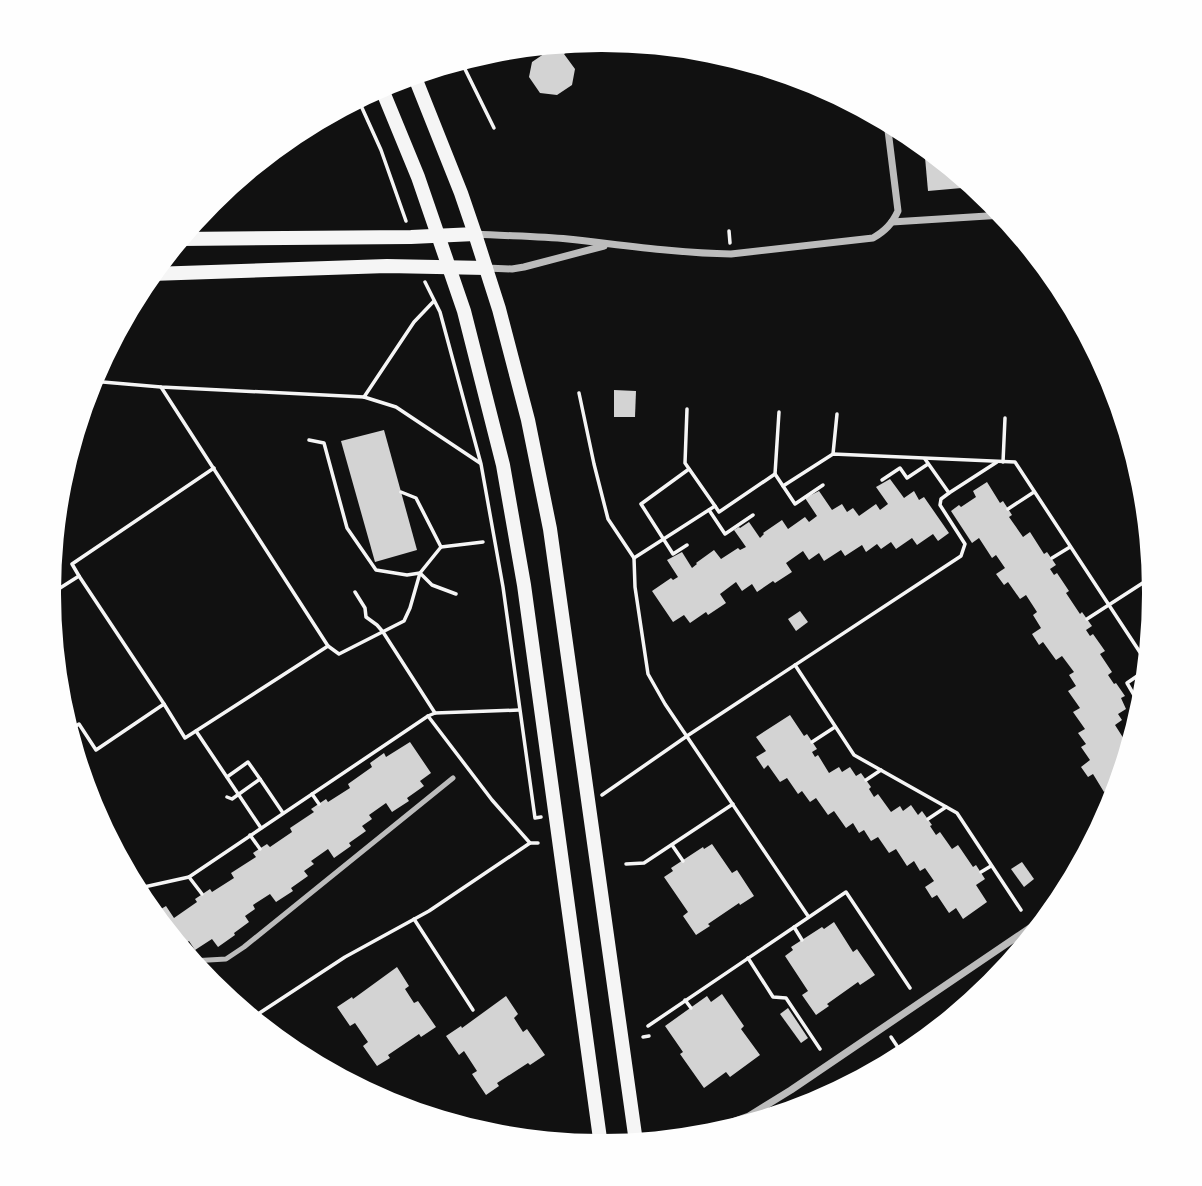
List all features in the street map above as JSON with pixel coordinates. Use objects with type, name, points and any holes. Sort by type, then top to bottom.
[{"type":"main road","points":[[418,85],[461,192],[499,309],[528,420],[551,529],[635,1132]]},
{"type":"main road","points":[[385,98],[418,177],[464,311],[503,465],[524,584],[599,1134]]},
{"type":"main road","points":[[193,239],[475,234]]},
{"type":"main road","points":[[165,274],[420,267],[486,268]]},
{"type":"street","points":[[475,234],[566,239],[731,254],[873,238],[884,231],[898,211],[889,136]]},
{"type":"street","points":[[892,222],[988,216]]},
{"type":"street","points":[[486,268],[524,267],[608,244]]},
{"type":"street","points":[[759,1110],[1018,936]]},
{"type":"lane","points":[[205,960],[226,959],[244,947],[453,778]]},
{"type":"path","points":[[465,70],[494,128]]},
{"type":"path","points":[[362,108],[382,150],[411,237]]},
{"type":"path","points":[[420,267],[427,288],[440,312],[481,464],[503,587],[535,818],[556,816]]},
{"type":"path","points":[[364,397],[414,322],[435,301]]},
{"type":"path","points":[[104,382],[364,397],[396,407],[481,464]]},
{"type":"path","points":[[160,387],[328,646],[339,654],[404,621],[420,573],[441,547],[482,542]]},
{"type":"path","points":[[579,393],[608,519],[634,558],[635,587],[648,674],[665,704],[808,916]]},
{"type":"path","points":[[687,410],[685,463],[719,512],[775,474]]},
{"type":"path","points":[[779,412],[775,474],[795,504],[823,485]]},
{"type":"path","points":[[833,454],[837,414]]},
{"type":"path","points":[[1000,462],[1005,418]]},
{"type":"path","points":[[309,440],[324,443],[346,528],[376,570],[407,575],[420,573]]},
{"type":"path","points":[[783,486],[833,454],[1015,463],[1138,650]]},
{"type":"path","points":[[925,458],[949,493]]},
{"type":"path","points":[[590,804],[687,736],[961,556],[965,544],[940,505],[941,499],[1000,462]]},
{"type":"path","points":[[882,480],[900,468],[907,478],[928,464]]},
{"type":"path","points":[[214,468],[72,564],[79,576],[185,738],[328,646]]},
{"type":"path","points":[[687,545],[673,554],[641,503],[689,469]]},
{"type":"path","points":[[401,492],[415,498],[441,547]]},
{"type":"path","points":[[1008,509],[1034,492]]},
{"type":"path","points":[[634,558],[715,506]]},
{"type":"path","points":[[709,510],[725,534],[752,515]]},
{"type":"path","points":[[1052,558],[1070,547]]},
{"type":"path","points":[[420,573],[432,585],[456,594]]},
{"type":"path","points":[[60,587],[79,576]]},
{"type":"path","points":[[1087,619],[1142,584]]},
{"type":"path","points":[[355,592],[365,608],[366,617],[383,632],[435,713]]},
{"type":"path","points":[[795,665],[854,755],[957,813],[1021,910]]},
{"type":"path","points":[[1120,688],[1135,677]]},
{"type":"path","points":[[1126,683],[1132,693]]},
{"type":"path","points":[[77,725],[79,724],[96,750],[164,704]]},
{"type":"path","points":[[148,886],[190,877],[428,716],[435,713],[519,710]]},
{"type":"path","points":[[428,716],[492,800],[530,843]]},
{"type":"path","points":[[812,742],[835,727]]},
{"type":"path","points":[[196,730],[261,828]]},
{"type":"path","points":[[372,753],[376,758]]},
{"type":"path","points":[[227,777],[248,762],[283,813]]},
{"type":"path","points":[[866,780],[881,770]]},
{"type":"path","points":[[227,797],[232,799],[260,779]]},
{"type":"path","points":[[312,794],[319,804]]},
{"type":"path","points":[[626,864],[643,863],[733,804]]},
{"type":"path","points":[[928,819],[946,807]]},
{"type":"path","points":[[250,835],[260,849]]},
{"type":"path","points":[[261,1012],[345,957],[429,911],[530,843],[538,843]]},
{"type":"path","points":[[672,844],[683,861]]},
{"type":"path","points":[[981,872],[992,865]]},
{"type":"path","points":[[190,877],[202,894]]},
{"type":"path","points":[[648,1026],[846,892],[910,988]]},
{"type":"path","points":[[414,919],[473,1010]]},
{"type":"path","points":[[793,926],[802,940]]},
{"type":"path","points":[[748,958],[773,996],[786,998],[820,1049]]},
{"type":"path","points":[[685,1000],[691,1008]]},
{"type":"path","points":[[884,1027],[896,1045]]},
{"type":"path","points":[[643,1037],[649,1036]]},
{"type":"building","points":[[564,54],[575,69],[572,85],[557,95],[540,93],[529,77],[532,62],[541,56]]},
{"type":"building","points":[[925,161],[958,188],[928,191]]},
{"type":"building","points":[[614,390],[636,391],[635,417],[614,417]]},
{"type":"building","points":[[384,430],[417,550],[375,562],[341,441]]},
{"type":"building","points":[[890,479],[904,498],[914,491],[919,500],[924,497],[949,533],[938,541],[933,534],[917,545],[912,538],[896,549],[891,542],[881,549],[877,544],[866,552],[862,545],[845,556],[841,550],[824,561],[819,553],[809,560],[803,551],[786,563],[792,572],[775,583],[773,581],[757,592],[752,584],[742,591],[736,582],[720,594],[726,603],[690,623],[684,615],[673,622],[652,591],[671,578],[673,580],[678,577],[667,560],[682,552],[692,568],[714,550],[721,559],[738,548],[740,550],[746,547],[734,530],[749,522],[760,538],[782,520],[788,529],[805,517],[809,522],[817,516],[805,498],[819,491],[832,510],[842,504],[847,512],[853,508],[859,516],[876,504],[880,510],[888,504],[876,487]]},
{"type":"building","points":[[987,482],[1000,503],[1003,501],[1012,515],[1009,517],[1023,537],[1030,532],[1044,554],[1047,552],[1056,565],[1050,569],[1054,575],[1057,573],[1069,591],[1066,593],[1092,626],[1086,630],[1090,636],[1093,634],[1105,651],[1100,654],[1112,672],[1108,675],[1125,696],[1121,698],[1126,709],[1118,714],[1122,720],[1115,725],[1122,736],[1103,791],[1093,774],[1088,777],[1081,767],[1090,760],[1081,747],[1086,744],[1078,733],[1085,729],[1073,712],[1080,708],[1068,691],[1076,686],[1069,675],[1074,672],[1062,656],[1056,660],[1043,642],[1039,645],[1032,634],[1041,628],[1033,615],[1037,612],[1026,595],[1020,599],[1008,582],[1004,585],[996,574],[1005,568],[996,555],[992,558],[979,538],[972,543],[951,511],[976,497],[973,491]]},
{"type":"building","points":[[800,611],[808,622],[796,631],[788,619]]},
{"type":"building","points":[[790,715],[804,736],[807,734],[817,749],[812,752],[815,757],[818,755],[829,773],[839,767],[842,772],[850,767],[856,776],[861,773],[871,787],[869,789],[874,797],[878,794],[891,812],[900,806],[903,811],[911,805],[918,815],[922,811],[936,835],[940,832],[952,849],[958,845],[985,879],[976,885],[987,902],[963,919],[956,908],[949,913],[937,895],[932,898],[925,887],[934,881],[925,868],[920,871],[914,861],[907,866],[896,849],[889,853],[878,837],[871,841],[864,830],[859,833],[853,823],[846,828],[834,811],[828,815],[816,798],[810,802],[802,791],[798,794],[787,778],[780,782],[768,765],[764,769],[756,757],[766,751],[756,737]]},
{"type":"building","points":[[410,742],[431,773],[420,781],[424,786],[407,798],[409,801],[392,812],[386,803],[369,815],[372,819],[362,826],[366,831],[334,858],[328,849],[311,861],[314,864],[304,871],[308,876],[291,888],[293,891],[276,902],[270,894],[253,905],[255,909],[245,916],[249,922],[234,933],[235,935],[218,947],[212,939],[196,950],[162,908],[166,906],[174,918],[210,889],[212,892],[234,878],[231,873],[256,857],[253,853],[267,844],[270,847],[292,832],[290,828],[314,812],[311,809],[350,788],[348,784],[372,767],[370,763],[384,753],[386,757]]},
{"type":"building","points":[[712,844],[732,873],[737,870],[754,896],[740,905],[739,903],[696,935],[683,916],[688,912],[664,877],[673,871],[671,868]]},
{"type":"building","points":[[1022,862],[1034,879],[1024,887],[1011,869]]},
{"type":"building","points":[[834,922],[853,952],[857,949],[875,975],[860,985],[858,982],[816,1015],[802,995],[808,991],[785,956],[793,950],[791,947]]},
{"type":"building","points":[[397,967],[409,986],[405,989],[414,1003],[418,1001],[436,1027],[421,1037],[419,1034],[377,1066],[363,1046],[368,1042],[355,1023],[350,1026],[337,1007],[352,997],[353,999]]},
{"type":"building","points":[[722,994],[744,1026],[741,1029],[760,1055],[730,1077],[726,1072],[704,1088],[680,1054],[683,1052],[665,1026],[707,996],[711,1002]]},
{"type":"building","points":[[506,996],[518,1014],[514,1018],[523,1032],[527,1029],[545,1055],[497,1083],[499,1086],[486,1095],[472,1074],[477,1071],[464,1051],[459,1055],[446,1036],[461,1026],[462,1028]]},
{"type":"building","points":[[788,1008],[808,1038],[801,1043],[780,1014]]}]
